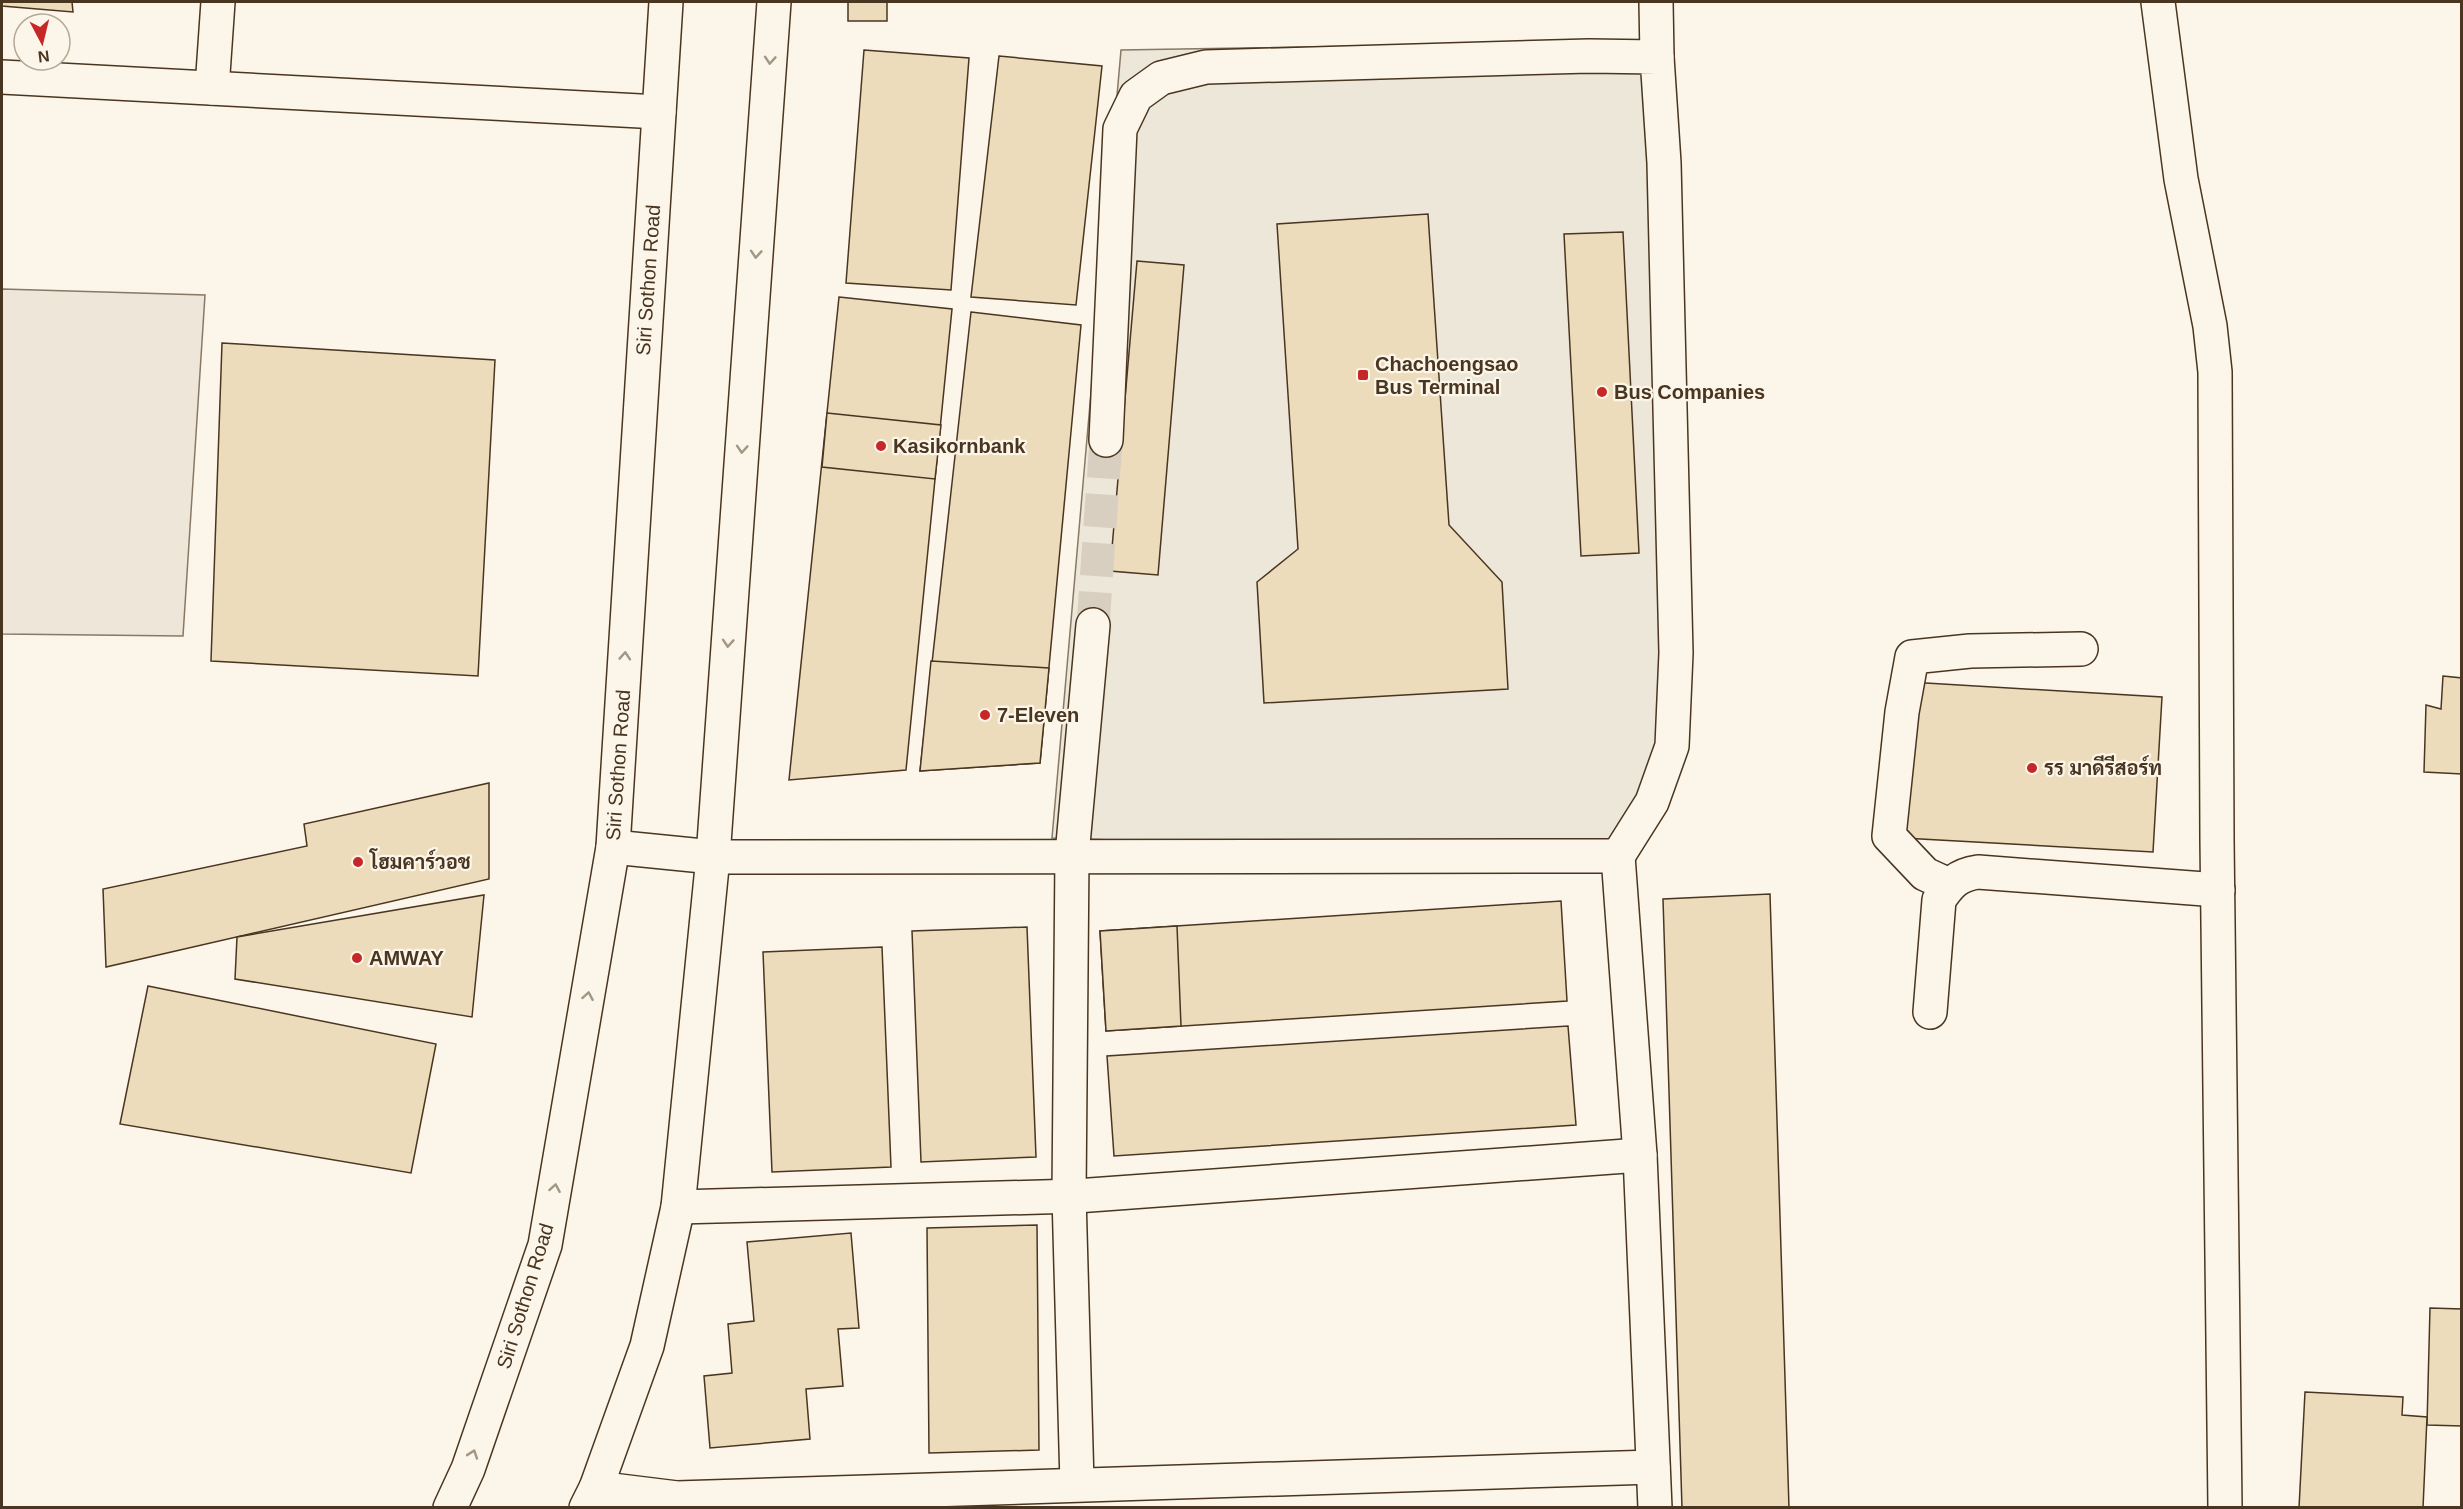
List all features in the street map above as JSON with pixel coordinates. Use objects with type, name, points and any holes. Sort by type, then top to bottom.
[{"type":"street","points":[[212,88],[218,2]]},
{"type":"street","name":"Siri Sothon Road","points":[[450,1508],[468,1469],[545,1245],[613,848],[666,2]]},
{"type":"street","points":[[774,2],[713,857],[678,1207],[646,1346],[591,1498],[677,1498],[1077,1483],[1653,1467]]},
{"type":"street","points":[[1655,1508],[1640,1155],[1618,856],[1652,802],[1672,746],[1676,641],[1664,163],[1656,2]]},
{"type":"street","points":[[2158,2],[2181,179],[2210,326],[2215,372],[2225,1508]]},
{"type":"street","points":[[1107,440],[1120,129],[1136,96],[1161,78],[1206,67],[1589,56],[1657,57]]},
{"type":"street","points":[[2,77],[659,112]]},
{"type":"street","points":[[1077,1483],[1069,1196],[1072,855],[1093,625]]},
{"type":"street","points":[[1949,885],[1925,874],[1889,836],[1902,712],[1912,657],[1970,651],[2081,650]]},
{"type":"street","points":[[613,848],[713,857],[1618,856]]},
{"type":"street","points":[[1930,1012],[1939,900],[1949,885],[1962,875],[1978,872],[2218,890]]},
{"type":"street","points":[[678,1207],[1069,1196],[1640,1155]]},
{"type":"shaded area","points":[[1672,41],[1672,746],[1618,856],[1052,838],[1121,50]]},
{"type":"shaded area","points":[[2,289],[205,295],[183,636],[2,634]]},
{"type":"building","points":[[2,2],[72,2],[73,12],[2,6]]},
{"type":"building","points":[[848,2],[887,2],[887,21],[848,21]]},
{"type":"building","points":[[864,50],[969,58],[951,290],[846,283]]},
{"type":"building","points":[[999,56],[1102,66],[1076,305],[971,297]]},
{"type":"building","name":"Chachoengsao Bus Terminal","points":[[1428,214],[1449,525],[1502,582],[1508,689],[1264,703],[1257,582],[1298,549],[1277,224]]},
{"type":"building","points":[[1623,232],[1639,553],[1581,556],[1564,234]]},
{"type":"building","points":[[1137,261],[1184,265],[1158,575],[1110,571]]},
{"type":"building","points":[[839,297],[952,309],[906,770],[789,780]]},
{"type":"building","points":[[971,312],[1081,325],[1040,763],[920,771]]},
{"type":"building","points":[[222,343],[495,360],[478,676],[211,661]]},
{"type":"building","name":"Kasikornbank","points":[[827,413],[941,425],[935,479],[822,467]]},
{"type":"building","name":"7-Eleven","points":[[931,661],[1049,668],[1040,763],[920,771]]},
{"type":"building","points":[[2443,676],[2462,678],[2462,774],[2424,772],[2426,705],[2441,709]]},
{"type":"building","name":"รร มาดีรีสอร์ท","points":[[1909,682],[2162,697],[2153,852],[1903,838]]},
{"type":"building","name":"โฮมคาร์วอช","points":[[489,783],[489,879],[106,967],[103,889],[307,846],[304,824]]},
{"type":"building","points":[[1770,894],[1789,1508],[1682,1508],[1663,899]]},
{"type":"building","name":"AMWAY","points":[[484,895],[472,1017],[235,979],[237,937]]},
{"type":"building","points":[[1561,901],[1567,1001],[1106,1031],[1100,931]]},
{"type":"building","points":[[1177,926],[1181,1026],[1106,1031],[1100,931]]},
{"type":"building","points":[[1027,927],[1036,1157],[921,1162],[912,931]]},
{"type":"building","points":[[882,947],[891,1167],[772,1172],[763,952]]},
{"type":"building","points":[[148,986],[436,1044],[411,1173],[120,1124]]},
{"type":"building","points":[[1568,1026],[1576,1125],[1114,1156],[1107,1056]]},
{"type":"building","points":[[1037,1225],[1039,1450],[929,1453],[927,1228]]},
{"type":"building","points":[[851,1233],[859,1328],[838,1329],[843,1386],[806,1389],[810,1439],[710,1448],[704,1376],[732,1373],[728,1324],[754,1321],[747,1242]]},
{"type":"building","points":[[2430,1308],[2462,1309],[2462,1426],[2427,1425]]},
{"type":"building","points":[[2305,1392],[2403,1397],[2402,1415],[2427,1417],[2423,1508],[2299,1508]]},
{"type":"tunnel","points":[[1093,625],[1106,440]]},
{"type":"place","name":"Chachoengsao Bus Terminal","points":[[1363,375]]},
{"type":"place","name":"Bus Companies","points":[[1602,392]]},
{"type":"place","name":"Kasikornbank","points":[[881,446]]},
{"type":"place","name":"7-Eleven","points":[[985,715]]},
{"type":"place","name":"รร มาดีรีสอร์ท","points":[[2032,768]]},
{"type":"place","name":"โฮมคาร์วอช","points":[[358,862]]},
{"type":"place","name":"AMWAY","points":[[357,958]]}]
